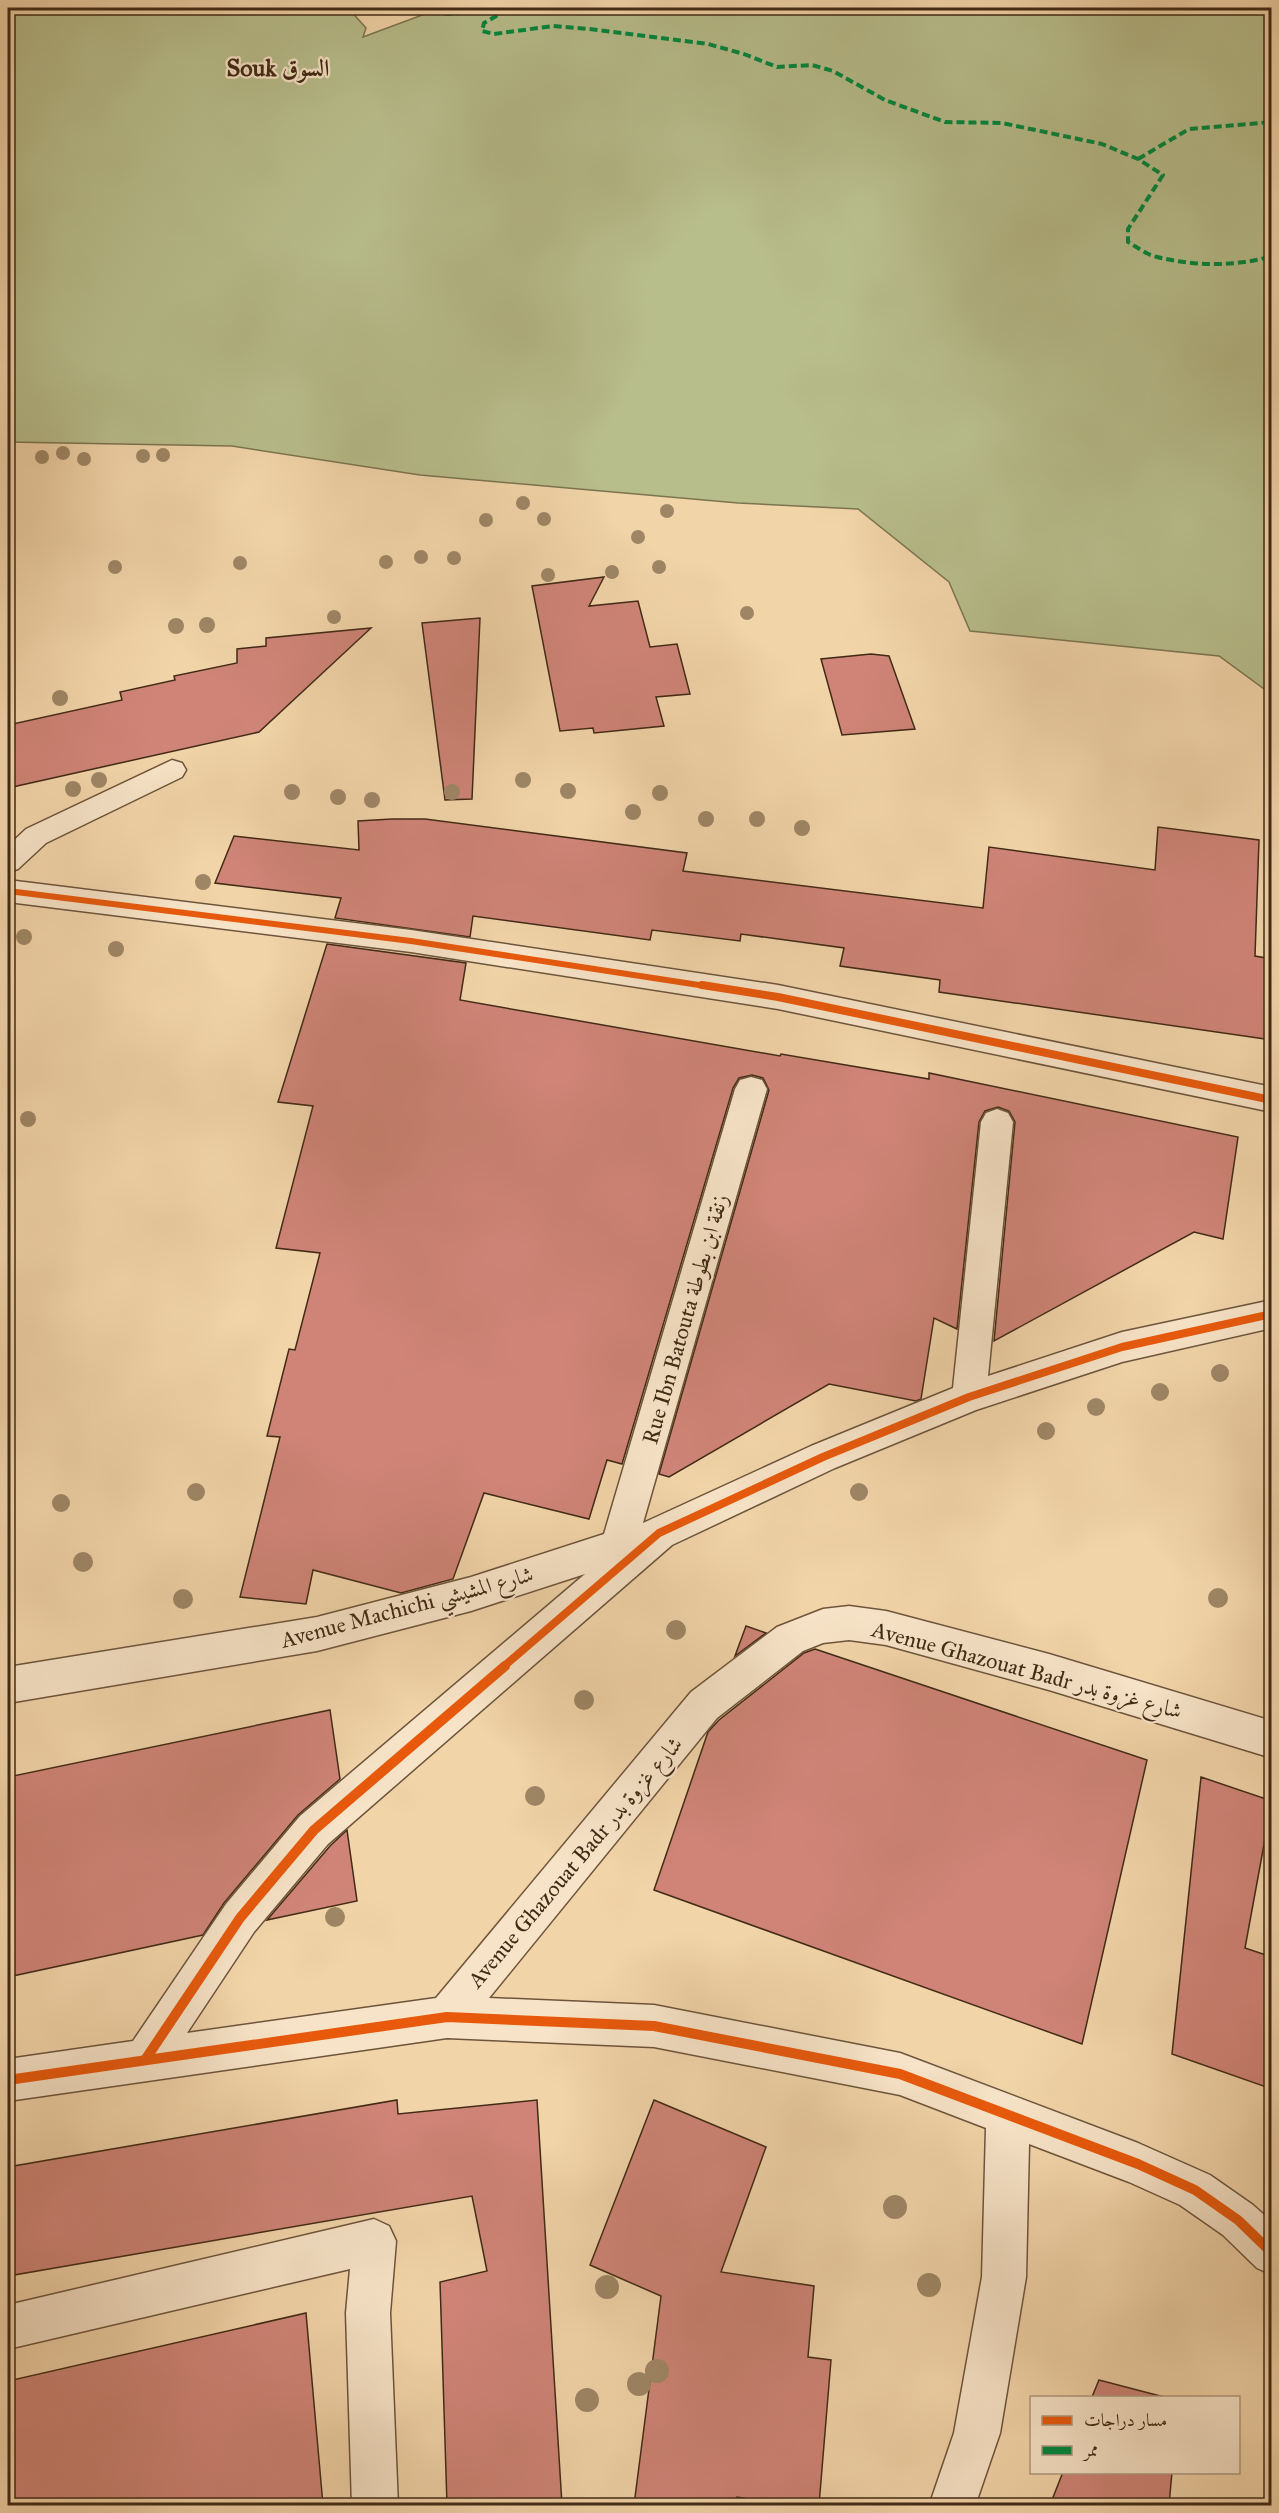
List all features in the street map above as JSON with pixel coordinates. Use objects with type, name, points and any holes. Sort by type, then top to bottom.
[{"type":"street","points":[[8,862],[36,836],[172,770]]},
{"type":"street","points":[[8,891],[411,941],[778,997],[1272,1100]]},
{"type":"street","name":"Rue Ibn Batouta زنقة ابن بطوطة","points":[[618,1548],[751,1089]]},
{"type":"street","points":[[969,1397],[997,1122]]},
{"type":"street","points":[[145,2060],[240,1918],[314,1830],[659,1533],[823,1457],[969,1397],[1122,1347],[1272,1314]]},
{"type":"street","name":"Avenue Machichi شارع المشيشي","points":[[8,1685],[317,1634],[471,1594],[659,1533]]},
{"type":"street","name":"Avenue Ghazouat Badr شارع غزوة بدر","points":[[447,2017],[704,1705],[790,1639],[823,1626],[849,1623],[897,1631],[1049,1672],[1272,1740]]},
{"type":"street","points":[[8,2080],[447,2017],[654,2026],[900,2074],[1138,2164],[1195,2190],[1238,2220],[1272,2253]]},
{"type":"street","points":[[952,2505],[977,2433],[1004,2277],[1008,2115]]},
{"type":"street","points":[[8,2327],[374,2241],[368,2313],[375,2505]]},
{"type":"green space","points":[[8,8],[348,8],[366,28],[363,37],[441,8],[1271,8],[1271,694],[1219,656],[970,631],[949,582],[858,509],[738,503],[420,475],[232,446],[8,442]]},
{"type":"building","points":[[604,577],[589,606],[638,601],[650,647],[677,644],[690,694],[656,697],[664,726],[594,733],[593,728],[560,731],[532,586]]},
{"type":"building","points":[[480,618],[472,799],[445,800],[422,623]]},
{"type":"building","points":[[371,628],[259,732],[8,788],[8,725],[122,700],[120,692],[175,680],[174,676],[237,663],[237,649],[266,646],[266,638]]},
{"type":"building","points":[[871,654],[889,656],[915,729],[842,735],[821,659]]},
{"type":"building","points":[[425,819],[687,853],[683,871],[983,908],[989,847],[1155,870],[1158,827],[1259,840],[1255,956],[1272,959],[1272,1040],[939,992],[940,980],[840,966],[844,948],[741,934],[740,941],[652,930],[650,940],[473,916],[470,937],[335,918],[341,898],[215,883],[234,836],[359,850],[358,821]]},
{"type":"building","points":[[327,944],[466,963],[460,1000],[780,1056],[781,1054],[929,1079],[929,1073],[1238,1137],[1223,1239],[1194,1232],[994,1341],[1015,1122],[1009,1111],[998,1107],[985,1111],[979,1122],[957,1329],[934,1318],[921,1399],[916,1401],[829,1384],[669,1477],[659,1474],[769,1090],[763,1078],[752,1075],[739,1078],[733,1088],[622,1464],[607,1460],[589,1519],[484,1493],[453,1579],[401,1593],[313,1570],[306,1604],[240,1597],[280,1437],[267,1436],[289,1349],[295,1350],[320,1253],[276,1248],[313,1106],[278,1102]]},
{"type":"building","points":[[746,1626],[766,1633],[735,1656]]},
{"type":"building","points":[[815,1649],[1147,1760],[1082,2044],[654,1890],[708,1732],[719,1720],[804,1653]]},
{"type":"building","points":[[330,1710],[340,1779],[298,1815],[224,1903],[203,1935],[8,1977],[8,1777]]},
{"type":"building","points":[[1201,1777],[1272,1801],[1245,1948],[1272,1957],[1272,2089],[1172,2054]]},
{"type":"building","points":[[347,1830],[357,1901],[267,1920],[330,1846]]},
{"type":"building","points":[[397,2100],[398,2114],[537,2100],[562,2505],[447,2505],[440,2282],[487,2271],[472,2196],[8,2276],[8,2167]]},
{"type":"building","points":[[654,2100],[766,2147],[721,2272],[814,2286],[808,2357],[831,2360],[819,2505],[789,2505],[737,2497],[736,2505],[634,2505],[661,2296],[590,2265]]},
{"type":"building","points":[[306,2313],[323,2505],[8,2505],[8,2381]]},
{"type":"building","points":[[1099,2380],[1160,2396],[1092,2396]]},
{"type":"building","points":[[1062,2474],[1172,2474],[1169,2505],[1050,2505]]},
{"type":"marked path","points":[[410,8],[412,12],[452,14],[494,8],[498,15],[484,23],[482,31],[494,34],[553,26],[708,44],[744,54],[777,67],[812,65],[833,71],[885,100],[945,122],[1002,123],[1102,144],[1138,159],[1163,175],[1128,229],[1128,242],[1155,257],[1218,265],[1256,261],[1272,256]]},
{"type":"marked path","points":[[1138,159],[1189,129],[1272,122]]},
{"type":"cycle path","points":[[8,891],[411,941],[778,997],[1272,1100]]},
{"type":"cycle path","points":[[145,2060],[240,1918],[314,1830],[659,1533],[823,1457],[969,1397],[1122,1347],[1272,1314]]},
{"type":"cycle path","points":[[8,2080],[447,2017],[654,2026],[900,2074],[1138,2164],[1195,2190],[1238,2220],[1272,2253]]},
{"type":"district","name":"Souk السوق","points":[[278,68]]}]
